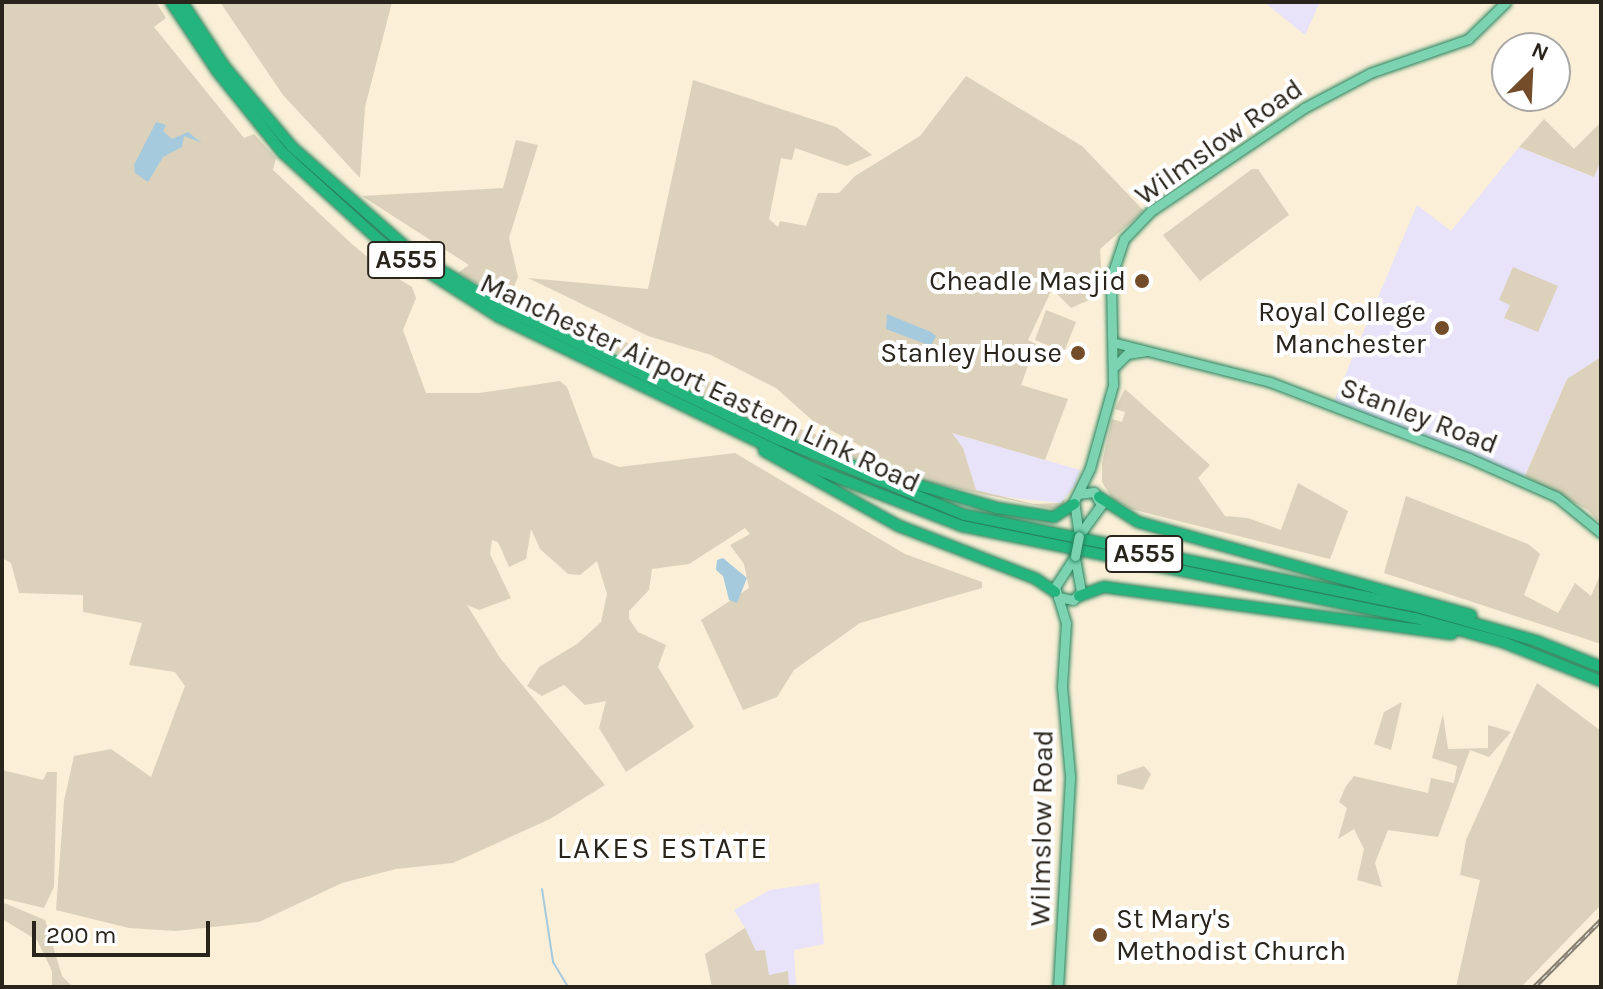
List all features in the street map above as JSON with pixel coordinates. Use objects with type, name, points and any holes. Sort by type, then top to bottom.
[{"type":"highway","name":"Manchester Airport Eastern Link Road","points":[[171,2],[217,71],[283,153],[381,242],[487,311],[850,485],[962,526],[1415,618],[1559,662],[1601,681]]},
{"type":"highway","name":"Manchester Airport Eastern Link Road","points":[[182,2],[224,66],[292,147],[405,247],[485,299],[712,408],[854,474],[965,515],[1417,607],[1601,667]]},
{"type":"highway","points":[[712,408],[831,458],[966,502],[1054,517],[1076,504]]},
{"type":"highway","points":[[718,422],[899,526],[1015,572],[1057,594]]},
{"type":"highway","name":"A555","points":[[1098,496],[1138,522],[1370,583],[1525,633],[1588,661]]},
{"type":"highway","name":"A555","points":[[1079,597],[1104,587],[1405,626],[1559,662]]},
{"type":"main road","name":"Wilmslow Road","points":[[1076,504],[1090,468],[1115,366],[1112,265],[1124,239],[1151,211],[1331,92],[1476,35],[1506,2]]},
{"type":"main road","name":"Stanley Road","points":[[1116,343],[1156,350],[1270,382],[1523,480],[1573,508],[1601,533]]},
{"type":"main road","points":[[1115,366],[1132,352],[1156,350]]},
{"type":"main road","points":[[1079,535],[1095,515],[1098,496],[1090,468]]},
{"type":"main road","points":[[1075,556],[1061,576],[1057,594],[1066,601],[1079,597],[1080,581],[1075,556],[1079,535],[1076,504],[1087,490],[1098,496]]},
{"type":"main road","points":[[1076,504],[1095,515]]},
{"type":"main road","points":[[1061,576],[1072,574],[1080,581]]},
{"type":"main road","name":"Wilmslow Road","points":[[1057,594],[1066,623],[1062,686],[1070,776],[1058,987]]},
{"type":"main road","name":"Wilmslow Road","points":[[1066,623],[1079,597]]},
{"type":"shaded area","points":[[2,2],[156,2],[166,18],[154,27],[244,138],[254,134],[276,158],[273,170],[353,245],[371,260],[393,264],[399,279],[412,287],[416,298],[403,330],[426,393],[479,393],[560,381],[567,387],[593,457],[619,467],[735,453],[905,554],[982,582],[982,588],[860,623],[794,670],[777,697],[743,710],[701,620],[749,588],[744,564],[730,545],[750,534],[745,528],[689,564],[652,569],[649,590],[629,611],[629,619],[638,632],[666,645],[658,667],[694,727],[626,772],[599,728],[606,701],[585,705],[564,685],[542,696],[527,686],[539,667],[577,644],[601,622],[607,594],[597,561],[580,575],[568,574],[540,549],[531,529],[526,559],[509,567],[498,542],[492,540],[490,554],[511,598],[479,610],[467,605],[500,658],[605,785],[550,819],[453,863],[396,869],[342,883],[259,922],[176,931],[129,928],[56,910],[64,801],[74,756],[111,749],[151,777],[185,686],[175,672],[129,665],[142,623],[83,612],[83,595],[19,593],[11,563],[2,558]]},
{"type":"shaded area","points":[[220,2],[392,2],[365,107],[360,178],[283,95]]},
{"type":"shaded area","points":[[1264,2],[1320,2],[1305,35]]},
{"type":"shaded area","points":[[966,76],[1082,146],[1144,211],[1100,249],[1103,294],[1071,308],[1052,289],[1028,340],[1036,344],[1021,385],[1068,399],[1045,460],[952,433],[963,448],[976,490],[1033,504],[1061,503],[1065,498],[1063,506],[1054,509],[926,482],[835,453],[752,418],[488,291],[484,286],[488,275],[477,284],[458,273],[469,265],[362,196],[503,188],[516,140],[538,145],[509,238],[518,277],[513,289],[757,404],[791,426],[878,455],[813,421],[776,388],[711,355],[648,336],[528,278],[648,289],[693,80],[836,127],[872,155],[847,166],[795,148],[792,160],[781,158],[769,219],[778,227],[780,221],[806,226],[818,193],[839,193],[855,176],[920,136]]},
{"type":"shaded area","points":[[1544,119],[1574,149],[1601,122],[1601,160],[1594,177],[1519,147]]},
{"type":"shaded area","points":[[1519,147],[1594,177],[1601,160],[1601,357],[1567,379],[1523,480],[1332,406],[1417,205],[1451,231]]},
{"type":"shaded area","points":[[1252,169],[1258,169],[1289,215],[1200,281],[1163,235]]},
{"type":"shaded area","points":[[1513,267],[1558,286],[1538,332],[1504,318],[1510,305],[1499,300]]},
{"type":"shaded area","points":[[1046,310],[1076,322],[1064,352],[1035,340]]},
{"type":"shaded area","points":[[1601,357],[1601,524],[1588,510],[1525,476],[1567,379]]},
{"type":"shaded area","points":[[1125,389],[1210,465],[1198,478],[1225,516],[1248,518],[1281,530],[1298,483],[1348,511],[1330,559],[1131,509],[1112,498],[1102,482],[1102,463],[1112,419],[1122,422],[1125,412],[1115,409]]},
{"type":"shaded area","points":[[952,433],[1080,470],[1075,485],[1061,503],[987,495],[976,490]]},
{"type":"shaded area","points":[[1406,496],[1528,544],[1540,554],[1524,595],[1558,613],[1575,583],[1591,596],[1601,573],[1601,644],[1384,573]]},
{"type":"shaded area","points":[[1537,683],[1601,731],[1601,905],[1521,987],[1456,987],[1480,880],[1460,875],[1466,840]]},
{"type":"shaded area","points":[[1402,702],[1391,750],[1374,744],[1384,712]]},
{"type":"shaded area","points":[[1443,714],[1448,749],[1488,748],[1488,725],[1511,732],[1489,757],[1470,750],[1438,837],[1388,830],[1375,863],[1382,887],[1357,880],[1364,849],[1354,829],[1338,839],[1347,808],[1339,802],[1346,786],[1354,776],[1428,793],[1431,778],[1454,783],[1457,766],[1432,758]]},
{"type":"shaded area","points":[[1144,766],[1151,774],[1143,790],[1117,784],[1117,775]]},
{"type":"shaded area","points":[[2,770],[43,780],[47,772],[57,772],[54,887],[44,908],[2,898]]},
{"type":"shaded area","points":[[819,883],[824,944],[794,950],[796,987],[712,987],[705,954],[745,928],[734,910],[770,890]]},
{"type":"shaded area","points":[[2,902],[45,920],[62,976],[73,987],[52,987],[52,971],[37,940],[2,919]]},
{"type":"shaded area","points":[[745,928],[756,951],[765,950],[769,975],[788,971],[789,987],[712,987],[705,954]]},
{"type":"water","points":[[156,122],[166,125],[163,131],[172,139],[188,132],[202,143],[184,136],[182,147],[163,157],[148,182],[135,173],[134,165]]},
{"type":"water","points":[[887,314],[931,332],[936,336],[931,346],[886,329]]},
{"type":"water","points":[[723,558],[747,578],[737,603],[729,600],[723,576],[716,570],[717,560]]},
{"type":"waterway","points":[[542,889],[553,962],[568,987]]},
{"type":"railway","points":[[1534,987],[1601,920]]},
{"type":"place","name":"Cheadle Masjid","points":[[1142,281]]},
{"type":"place","name":"Royal College Manchester","points":[[1442,328]]},
{"type":"place","name":"Stanley House","points":[[1078,353]]},
{"type":"place","name":"St Mary's Methodist Church","points":[[1100,935]]},
{"type":"district","name":"LAKES ESTATE","points":[[663,848]]}]
